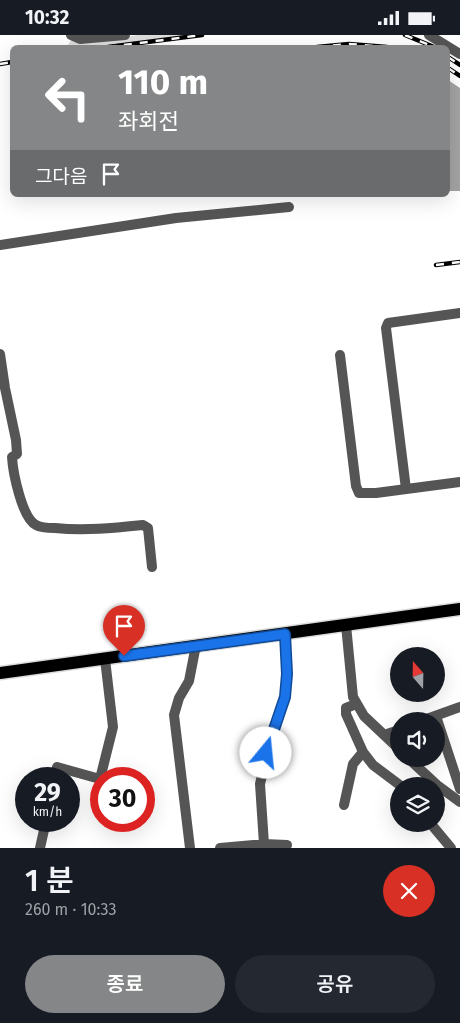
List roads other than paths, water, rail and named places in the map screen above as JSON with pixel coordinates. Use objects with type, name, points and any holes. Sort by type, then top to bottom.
[{"type":"main road","points":[[0,673],[460,609]]},
{"type":"street","points":[[71,35],[80,39],[125,35]]},
{"type":"street","points":[[429,35],[445,45]]},
{"type":"street","points":[[0,245],[176,218],[289,207]]},
{"type":"street","points":[[406,489],[386,328],[388,323],[460,313]]},
{"type":"street","points":[[0,354],[2,388],[16,440],[17,454],[12,457],[13,474],[20,499],[34,525],[78,530],[143,525],[148,528],[152,567]]},
{"type":"street","points":[[340,355],[356,486],[359,493],[376,493],[460,482]]},
{"type":"street","points":[[346,625],[353,697],[364,716],[390,741]]},
{"type":"street","points":[[264,844],[260,784],[270,742],[285,697],[287,674],[285,634]]},
{"type":"street","points":[[190,848],[174,715],[179,698],[190,681],[196,645]]},
{"type":"street","points":[[80,773],[100,779],[113,727],[105,659]]},
{"type":"street","points":[[356,704],[346,708],[346,714],[363,752],[374,765],[390,777]]},
{"type":"street","points":[[445,713],[460,707]]},
{"type":"street","points":[[384,735],[390,733]]},
{"type":"street","points":[[445,748],[458,794]]},
{"type":"street","points":[[344,805],[354,764],[363,752]]},
{"type":"street","points":[[418,767],[437,785],[458,794]]},
{"type":"street","points":[[40,848],[44,832]]},
{"type":"street","points":[[438,832],[451,848]]},
{"type":"street","points":[[220,848],[264,844],[288,845]]},
{"type":"railway","points":[[124,45],[202,35]]},
{"type":"railway","points":[[405,35],[429,45]]},
{"type":"railway","points":[[338,45],[362,45]]},
{"type":"railway","points":[[450,58],[460,65]]},
{"type":"railway","points":[[0,64],[10,62]]},
{"type":"railway","points":[[450,69],[460,76]]},
{"type":"railway","points":[[436,265],[460,262]]}]
